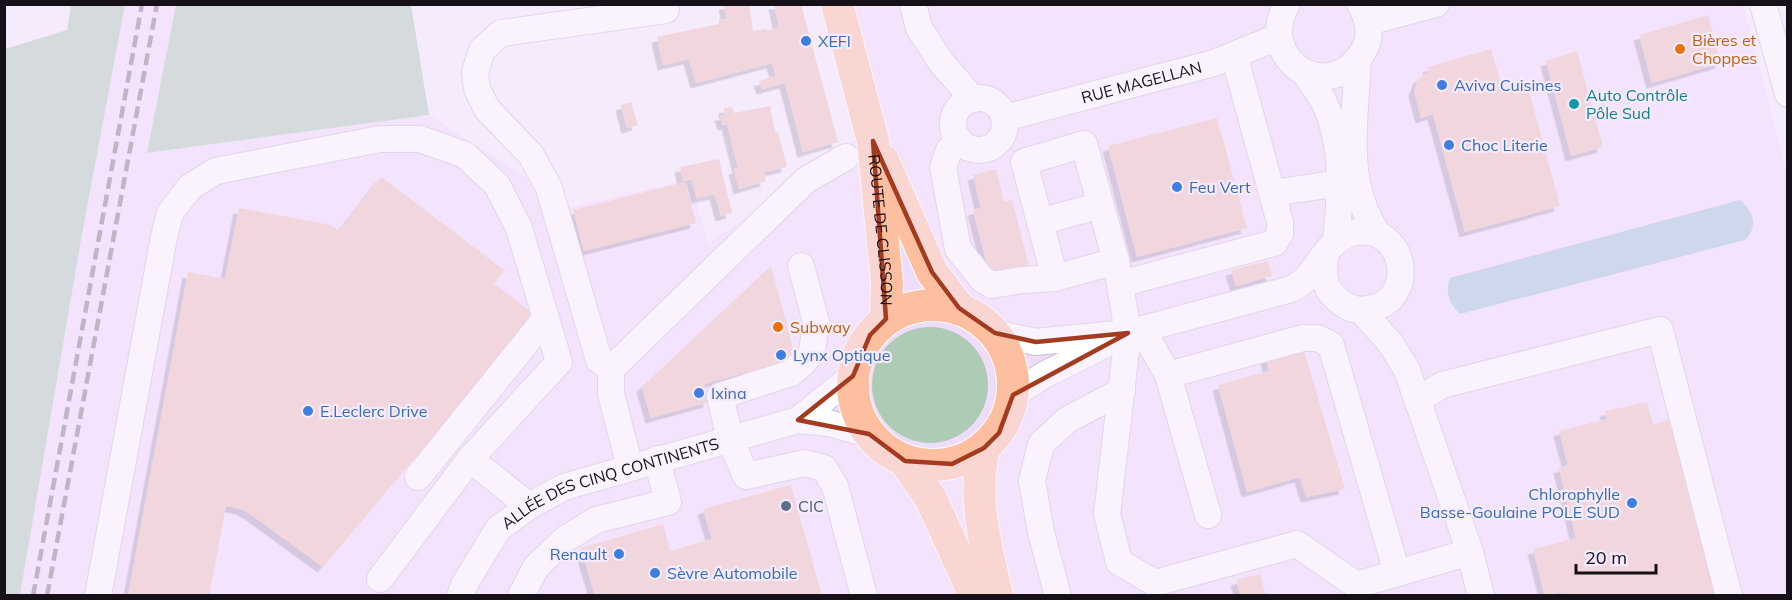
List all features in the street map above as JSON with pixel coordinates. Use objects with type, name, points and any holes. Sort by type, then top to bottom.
[{"type":"main road","name":"ROUTE DE CLISSON","points":[[837,4],[873,141],[887,283],[886,319]]},
{"type":"main road","name":"ROUTE DE CLISSON","points":[[873,141],[932,272],[959,308]]},
{"type":"main road","name":"ROUTE DE CLISSON","points":[[935,304],[959,308],[979,318],[995,333],[1007,351],[1013,373],[1014,395],[1008,415],[999,433],[984,448],[969,458],[952,464],[928,466],[905,461],[879,445],[869,434],[859,416],[853,397],[853,376],[858,354],[870,335],[886,319],[910,307],[935,304]]},
{"type":"main road","points":[[984,448],[980,464],[980,514],[997,596]]},
{"type":"main road","name":"ROUTE DE CLISSON","points":[[905,461],[931,499],[975,596]]},
{"type":"street","points":[[913,4],[919,28],[941,62],[973,99]]},
{"type":"street","points":[[1287,4],[1280,18],[1278,37],[1287,58],[1305,73],[1323,99],[1335,129],[1339,157],[1341,183],[1331,248],[1323,276],[1331,295],[1354,309],[1391,344],[1407,370],[1470,552],[1481,596]]},
{"type":"street","points":[[1305,73],[1319,77],[1333,76],[1347,70],[1358,61],[1368,43],[1364,13],[1436,4]]},
{"type":"street","points":[[1763,4],[1788,94]]},
{"type":"street","points":[[611,369],[599,360],[549,188],[531,156],[487,109],[477,88],[475,72],[482,50],[501,33],[666,10]]},
{"type":"street","name":"RUE MAGELLAN","points":[[1004,118],[1214,63],[1278,37]]},
{"type":"street","points":[[960,141],[949,150],[943,167],[958,249],[982,279],[992,285],[1022,280],[1118,272],[1274,243],[1280,234],[1281,222],[1234,55]]},
{"type":"street","points":[[1358,61],[1354,125],[1355,165],[1359,196],[1368,220],[1378,234]]},
{"type":"street","points":[[981,98],[995,103],[1004,118],[1003,134],[995,143],[983,149],[975,149],[960,141],[953,125],[955,116],[965,102],[973,99],[981,98]]},
{"type":"street","points":[[98,596],[170,213],[190,187],[216,171],[380,139],[420,139],[465,155],[497,185],[519,228],[560,362],[470,459],[380,579]]},
{"type":"street","points":[[995,143],[1013,152],[1024,162],[1055,278]]},
{"type":"street","points":[[1024,162],[1084,144],[1135,331],[1168,375],[1208,514]]},
{"type":"street","points":[[630,467],[611,394],[611,369],[806,180],[846,157]]},
{"type":"street","points":[[1272,193],[1341,183]]},
{"type":"street","points":[[1040,222],[1101,205]]},
{"type":"street","points":[[995,333],[1036,342],[1135,331],[1296,288],[1331,248],[1350,233],[1365,231],[1378,234],[1389,241],[1402,265],[1401,279],[1396,292],[1375,308],[1354,309],[1296,288]]},
{"type":"street","points":[[801,266],[816,322],[812,352],[791,373],[720,396],[730,439],[746,476],[805,463],[824,468],[835,486],[864,596]]},
{"type":"street","points":[[1390,298],[1391,344]]},
{"type":"street","points":[[418,477],[546,318]]},
{"type":"street","points":[[1418,400],[1442,385],[1660,330],[1729,596]]},
{"type":"street","points":[[1135,331],[1122,391],[1107,514],[1119,562],[1155,583],[1297,544],[1356,585],[1470,552]]},
{"type":"street","points":[[1014,395],[1044,375],[1135,331]]},
{"type":"street","points":[[1168,375],[1303,338],[1318,338],[1330,345],[1397,573]]},
{"type":"street","name":"ALLÉE DES CINQ CONTINENTS","points":[[798,420],[853,376]]},
{"type":"street","points":[[1058,596],[1041,532],[1032,481],[1041,444],[1067,420],[1122,391]]},
{"type":"street","name":"ALLÉE DES CINQ CONTINENTS","points":[[460,596],[464,585],[498,529],[529,506],[564,487],[798,420],[828,423],[869,434]]},
{"type":"street","points":[[470,459],[529,506]]},
{"type":"street","points":[[521,596],[536,567],[564,540],[596,520],[668,502],[657,459]]},
{"type":"highlighted area","points":[[873,141],[932,272],[959,308],[995,333],[1036,342],[1128,333],[1013,395],[999,433],[984,448],[952,464],[905,461],[869,434],[798,420],[853,376],[870,335],[886,319]]},
{"type":"shaded area","points":[[125,5],[176,5],[148,153],[429,115],[528,179],[544,213],[690,180],[708,244],[861,136],[824,5],[1743,5],[1787,172],[1787,595],[20,596],[81,240]]},
{"type":"green space","points":[[71,5],[125,5],[81,240],[20,595],[5,595],[5,49],[67,30]]},
{"type":"green space","points":[[176,5],[411,5],[429,115],[147,153]]},
{"type":"green space","points":[[930,327],[952,331],[971,344],[984,363],[988,385],[984,407],[971,426],[952,439],[930,443],[908,439],[889,426],[876,407],[872,385],[876,363],[889,344],[908,331]]},
{"type":"water","points":[[1740,200],[1753,219],[1752,229],[1745,240],[1460,314],[1449,298],[1450,278]]},
{"type":"building","points":[[724,4],[749,4],[753,31],[766,29],[767,31],[779,27],[774,4],[801,4],[838,142],[803,152],[785,83],[762,89],[759,81],[776,76],[772,63],[696,83],[689,59],[663,65],[657,37],[719,24],[719,20],[727,19]]},
{"type":"building","name":"Bières et Choppes","points":[[1708,15],[1721,63],[1652,83],[1639,35]]},
{"type":"building","points":[[1491,49],[1503,92],[1528,87],[1560,206],[1465,232],[1433,114],[1421,118],[1414,91],[1419,78],[1429,72],[1428,67]]},
{"type":"building","name":"Auto Contrôle Pôle Sud","points":[[1577,51],[1603,147],[1571,156],[1546,61]]},
{"type":"building","points":[[631,102],[638,125],[627,128],[621,105]]},
{"type":"building","points":[[770,106],[775,132],[778,132],[787,167],[764,172],[766,181],[739,189],[734,169],[738,168],[727,124],[723,125],[720,115],[725,115],[724,108],[732,107],[734,113]]},
{"type":"building","name":"Feu Vert","points":[[1217,118],[1247,228],[1137,257],[1108,146]]},
{"type":"building","points":[[719,159],[732,213],[721,216],[715,194],[697,198],[692,179],[683,181],[680,167]]},
{"type":"building","points":[[996,169],[1004,202],[1012,200],[1029,267],[990,277],[973,210],[981,208],[973,175]]},
{"type":"building","name":"E.Leclerc Drive","points":[[381,177],[504,270],[494,284],[535,315],[323,567],[249,513],[226,506],[209,596],[128,596],[188,272],[225,279],[239,208],[331,225],[339,231]]},
{"type":"building","points":[[685,182],[696,223],[584,251],[573,210]]},
{"type":"building","points":[[1268,261],[1272,276],[1236,286],[1231,270]]},
{"type":"building","points":[[771,266],[793,348],[785,362],[704,384],[709,402],[651,418],[642,387]]},
{"type":"building","points":[[1303,348],[1345,489],[1306,497],[1300,477],[1247,492],[1218,385],[1269,371],[1266,358]]},
{"type":"building","name":"Chlorophylle Basse-Goulaine POLE SUD","points":[[1647,402],[1653,424],[1675,418],[1717,596],[1561,596],[1561,592],[1545,596],[1533,549],[1576,538],[1559,468],[1568,465],[1559,431],[1607,419],[1605,411]]},
{"type":"building","points":[[791,485],[822,596],[595,596],[581,548],[663,524],[670,551],[712,539],[703,509]]},
{"type":"building","points":[[1260,574],[1266,596],[1241,596],[1236,580]]},
{"type":"railway","points":[[33,596],[142,4]]},
{"type":"railway","points":[[47,596],[157,4]]},
{"type":"place","name":"XEFI","points":[[806,41]]},
{"type":"place","name":"Bières et Choppes","points":[[1680,49]]},
{"type":"place","name":"Aviva Cuisines","points":[[1442,85]]},
{"type":"place","name":"Auto Contrôle Pôle Sud","points":[[1574,104]]},
{"type":"place","name":"Choc Literie","points":[[1449,145]]},
{"type":"place","name":"Feu Vert","points":[[1177,187]]},
{"type":"place","name":"Subway","points":[[778,327]]},
{"type":"place","name":"Lynx Optique","points":[[781,355]]},
{"type":"place","name":"Ixina","points":[[699,393]]},
{"type":"place","name":"E.Leclerc Drive","points":[[308,411]]},
{"type":"place","name":"Chlorophylle Basse-Goulaine POLE SUD","points":[[1632,503]]},
{"type":"place","name":"CIC","points":[[786,506]]},
{"type":"place","name":"Renault","points":[[619,554]]},
{"type":"place","name":"Sèvre Automobile","points":[[655,573]]}]
